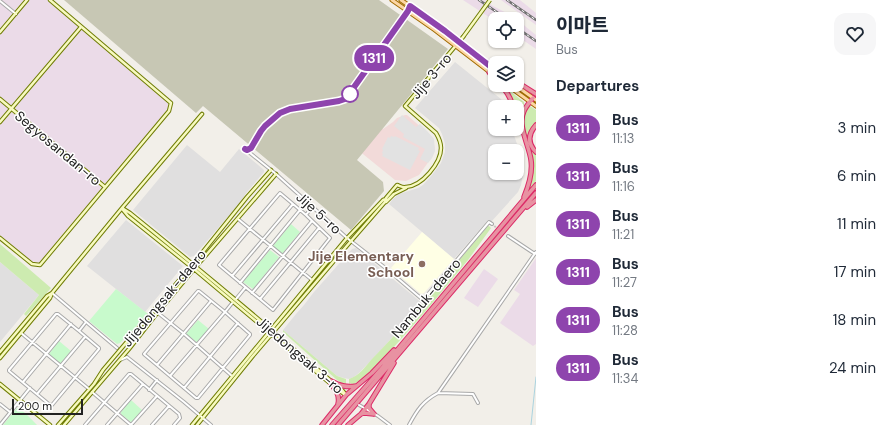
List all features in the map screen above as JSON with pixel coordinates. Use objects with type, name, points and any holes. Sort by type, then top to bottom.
[{"type":"highway","points":[[522,202],[532,172],[531,160],[522,125],[522,118],[523,112],[535,98],[524,88]]},
{"type":"highway","points":[[536,124],[532,128],[529,139],[530,145],[536,152]]},
{"type":"highway","points":[[524,135],[526,140]]},
{"type":"highway","name":"Nambuk-daero","points":[[332,425],[536,185]]},
{"type":"highway","name":"Nambuk-daero","points":[[338,425],[536,193]]},
{"type":"highway","points":[[521,211],[536,200]]},
{"type":"highway","points":[[348,425],[361,414],[369,404],[391,367],[423,324]]},
{"type":"highway","points":[[322,425],[337,406],[372,373],[401,342],[408,337]]},
{"type":"highway","points":[[331,382],[346,387],[358,385]]},
{"type":"highway","points":[[331,382],[339,396],[337,406]]},
{"type":"highway","points":[[369,404],[369,408],[374,414]]},
{"type":"highway","points":[[361,414],[374,414]]},
{"type":"main road","points":[[392,0],[488,70]]},
{"type":"main road","points":[[401,0],[488,65]]},
{"type":"main road","points":[[524,91],[535,98]]},
{"type":"main road","points":[[516,92],[536,106]]},
{"type":"street","points":[[0,32],[27,0]]},
{"type":"street","points":[[0,238],[32,264],[40,264],[106,188],[169,111],[170,103],[50,0]]},
{"type":"street","name":"Jije 3-ro","points":[[408,187],[422,180],[437,163],[441,149],[440,138],[436,133],[405,106],[456,46],[490,0]]},
{"type":"street","points":[[0,2],[16,14]]},
{"type":"street","points":[[347,97],[408,11],[410,6]]},
{"type":"street","name":"Segyosandan-ro","points":[[0,122],[81,27]]},
{"type":"street","name":"Segyosandan-ro","points":[[0,99],[106,188]]},
{"type":"street","points":[[0,352],[52,293],[202,114]]},
{"type":"street","name":"Jije 5-ro","points":[[245,149],[276,174],[347,238],[423,300],[489,222],[492,224]]},
{"type":"street","name":"Jijedongsak-daero","points":[[58,425],[89,390],[103,370],[270,170]]},
{"type":"street","points":[[64,425],[119,361],[195,268],[276,174]]},
{"type":"street","points":[[197,425],[201,417],[232,376],[347,238],[397,185],[403,188],[408,187]]},
{"type":"street","points":[[192,425],[201,417],[275,332],[385,202],[394,194],[408,187]]},
{"type":"street","points":[[280,193],[293,204],[330,238],[273,310],[219,265],[280,193]]},
{"type":"street","points":[[385,202],[386,198]]},
{"type":"street","points":[[232,276],[293,204]]},
{"type":"street","points":[[306,215],[312,207]]},
{"type":"street","name":"Jijedongsak 3-ro","points":[[122,208],[235,300],[270,331],[272,335],[331,382]]},
{"type":"street","points":[[240,283],[300,210]]},
{"type":"street","points":[[238,219],[312,280]]},
{"type":"street","points":[[252,293],[312,221]]},
{"type":"street","points":[[260,299],[319,228]]},
{"type":"street","points":[[409,425],[422,405],[429,398],[438,393],[535,253],[508,236]]},
{"type":"street","points":[[170,376],[246,288]]},
{"type":"street","points":[[198,291],[225,312],[250,335],[198,398],[196,398],[144,354],[198,291]]},
{"type":"street","points":[[52,293],[117,348]]},
{"type":"street","points":[[0,358],[50,298],[52,293]]},
{"type":"street","points":[[157,365],[211,301]]},
{"type":"street","points":[[158,313],[232,376]]},
{"type":"street","points":[[56,314],[79,331],[99,349],[52,405],[50,405],[9,370],[56,314]]},
{"type":"street","points":[[79,331],[86,322]]},
{"type":"street","points":[[184,388],[238,323]]},
{"type":"street","points":[[22,382],[71,324]]},
{"type":"street","name":"Jijedongsak 3-ro","points":[[270,331],[275,332],[347,396]]},
{"type":"street","points":[[20,333],[89,390]]},
{"type":"street","points":[[37,394],[85,337]]},
{"type":"street","points":[[117,348],[124,346]]},
{"type":"street","points":[[116,355],[117,348]]},
{"type":"street","points":[[119,361],[127,356],[129,349]]},
{"type":"street","points":[[127,356],[211,425]]},
{"type":"street","points":[[86,425],[129,374],[179,414],[180,418],[174,425]]},
{"type":"street","points":[[149,390],[157,380]]},
{"type":"street","points":[[0,384],[50,425]]},
{"type":"street","points":[[107,425],[143,384]]},
{"type":"street","points":[[0,425],[30,388]]},
{"type":"street","points":[[92,392],[131,425],[157,396]]},
{"type":"street","points":[[438,393],[473,394],[478,403]]},
{"type":"street","points":[[0,404],[10,412]]},
{"type":"street","points":[[359,405],[390,425]]},
{"type":"street","points":[[152,425],[169,406]]},
{"type":"shaded area","points":[[0,0],[52,0],[171,100],[172,104],[171,112],[42,265],[39,266],[32,266],[0,239]]},
{"type":"shaded area","points":[[64,0],[379,0],[448,49],[357,160],[383,182],[384,191],[351,230],[203,106],[196,113]]},
{"type":"shaded area","points":[[463,0],[485,0],[505,12],[488,12],[488,16]]},
{"type":"shaded area","points":[[501,0],[520,0],[536,13],[536,25],[524,16],[524,12],[518,12]]},
{"type":"shaded area","points":[[524,25],[536,35],[536,49],[524,41]]},
{"type":"shaded area","points":[[455,62],[488,89],[488,92],[492,92],[502,100],[488,100],[488,136],[514,136],[517,144],[488,144],[488,180],[522,180],[518,192],[491,222],[488,220],[454,259],[389,204],[399,194],[423,185],[441,163],[445,152],[445,144],[439,128],[415,108]]},
{"type":"shaded area","points":[[402,115],[416,127],[420,124],[434,139],[435,151],[428,163],[420,159],[425,149],[403,137],[404,134],[394,126]]},
{"type":"shaded area","points":[[407,115],[431,136],[435,150],[432,157],[419,175],[406,181],[395,180],[358,150],[376,124],[383,129],[397,118]]},
{"type":"shaded area","points":[[391,136],[395,136],[419,148],[418,150],[420,151],[410,170],[382,156],[382,149],[388,137],[390,138]]},
{"type":"shaded area","points":[[187,145],[220,172],[239,149],[264,170],[239,204],[194,256],[190,257],[133,210]]},
{"type":"shaded area","points":[[126,220],[183,266],[145,312],[87,266]]},
{"type":"shaded area","name":"Jije Elementary School","points":[[422,232],[454,259],[424,293],[421,294],[391,268]]},
{"type":"shaded area","points":[[356,248],[423,304],[360,372],[349,379],[337,376],[283,330],[352,249]]},
{"type":"shaded area","points":[[536,258],[536,344],[533,346],[500,323],[520,294],[514,290]]},
{"type":"shaded area","points":[[0,262],[39,295],[0,342]]},
{"type":"shaded area","points":[[484,269],[498,279],[478,307],[464,298]]},
{"type":"green space","points":[[508,92],[511,92],[521,100],[512,100]]},
{"type":"green space","points":[[530,106],[536,110],[536,123],[532,128],[528,139],[536,153],[536,181],[529,190],[533,175],[533,165],[524,133],[525,111]]},
{"type":"green space","points":[[291,224],[300,232],[282,254],[273,246]]},
{"type":"green space","points":[[488,225],[491,228],[468,260],[425,312],[380,363],[359,381],[352,385],[351,383],[349,384],[349,379],[362,371],[415,313]]},
{"type":"green space","points":[[0,244],[51,288],[26,316],[24,314],[39,295],[0,262]]},
{"type":"green space","points":[[270,250],[279,257],[253,289],[243,282]]},
{"type":"green space","points":[[116,289],[148,314],[120,343],[117,344],[89,321]]},
{"type":"green space","points":[[198,320],[209,329],[198,343],[186,334]]},
{"type":"green space","points":[[283,330],[337,376],[346,379],[346,384],[337,380],[283,332]]},
{"type":"green space","points":[[59,341],[71,351],[60,364],[49,355]]},
{"type":"green space","points":[[131,400],[142,410],[132,422],[121,414]]},
{"type":"green space","points":[[17,408],[24,412],[37,425],[3,425]]},
{"type":"waterway","points":[[531,425],[536,377]]},
{"type":"tunnel","points":[[492,224],[499,230]]},
{"type":"railway","points":[[479,0],[497,12]]},
{"type":"railway","points":[[507,0],[536,20]]},
{"type":"railway","points":[[524,33],[536,41]]},
{"type":"bus line","name":"1311","points":[[245,149],[247,150],[251,148],[261,131],[273,118],[285,110],[345,99],[408,11],[410,6],[488,65]]},
{"type":"place","name":"Jije Elementary School","points":[[422,264]]}]
